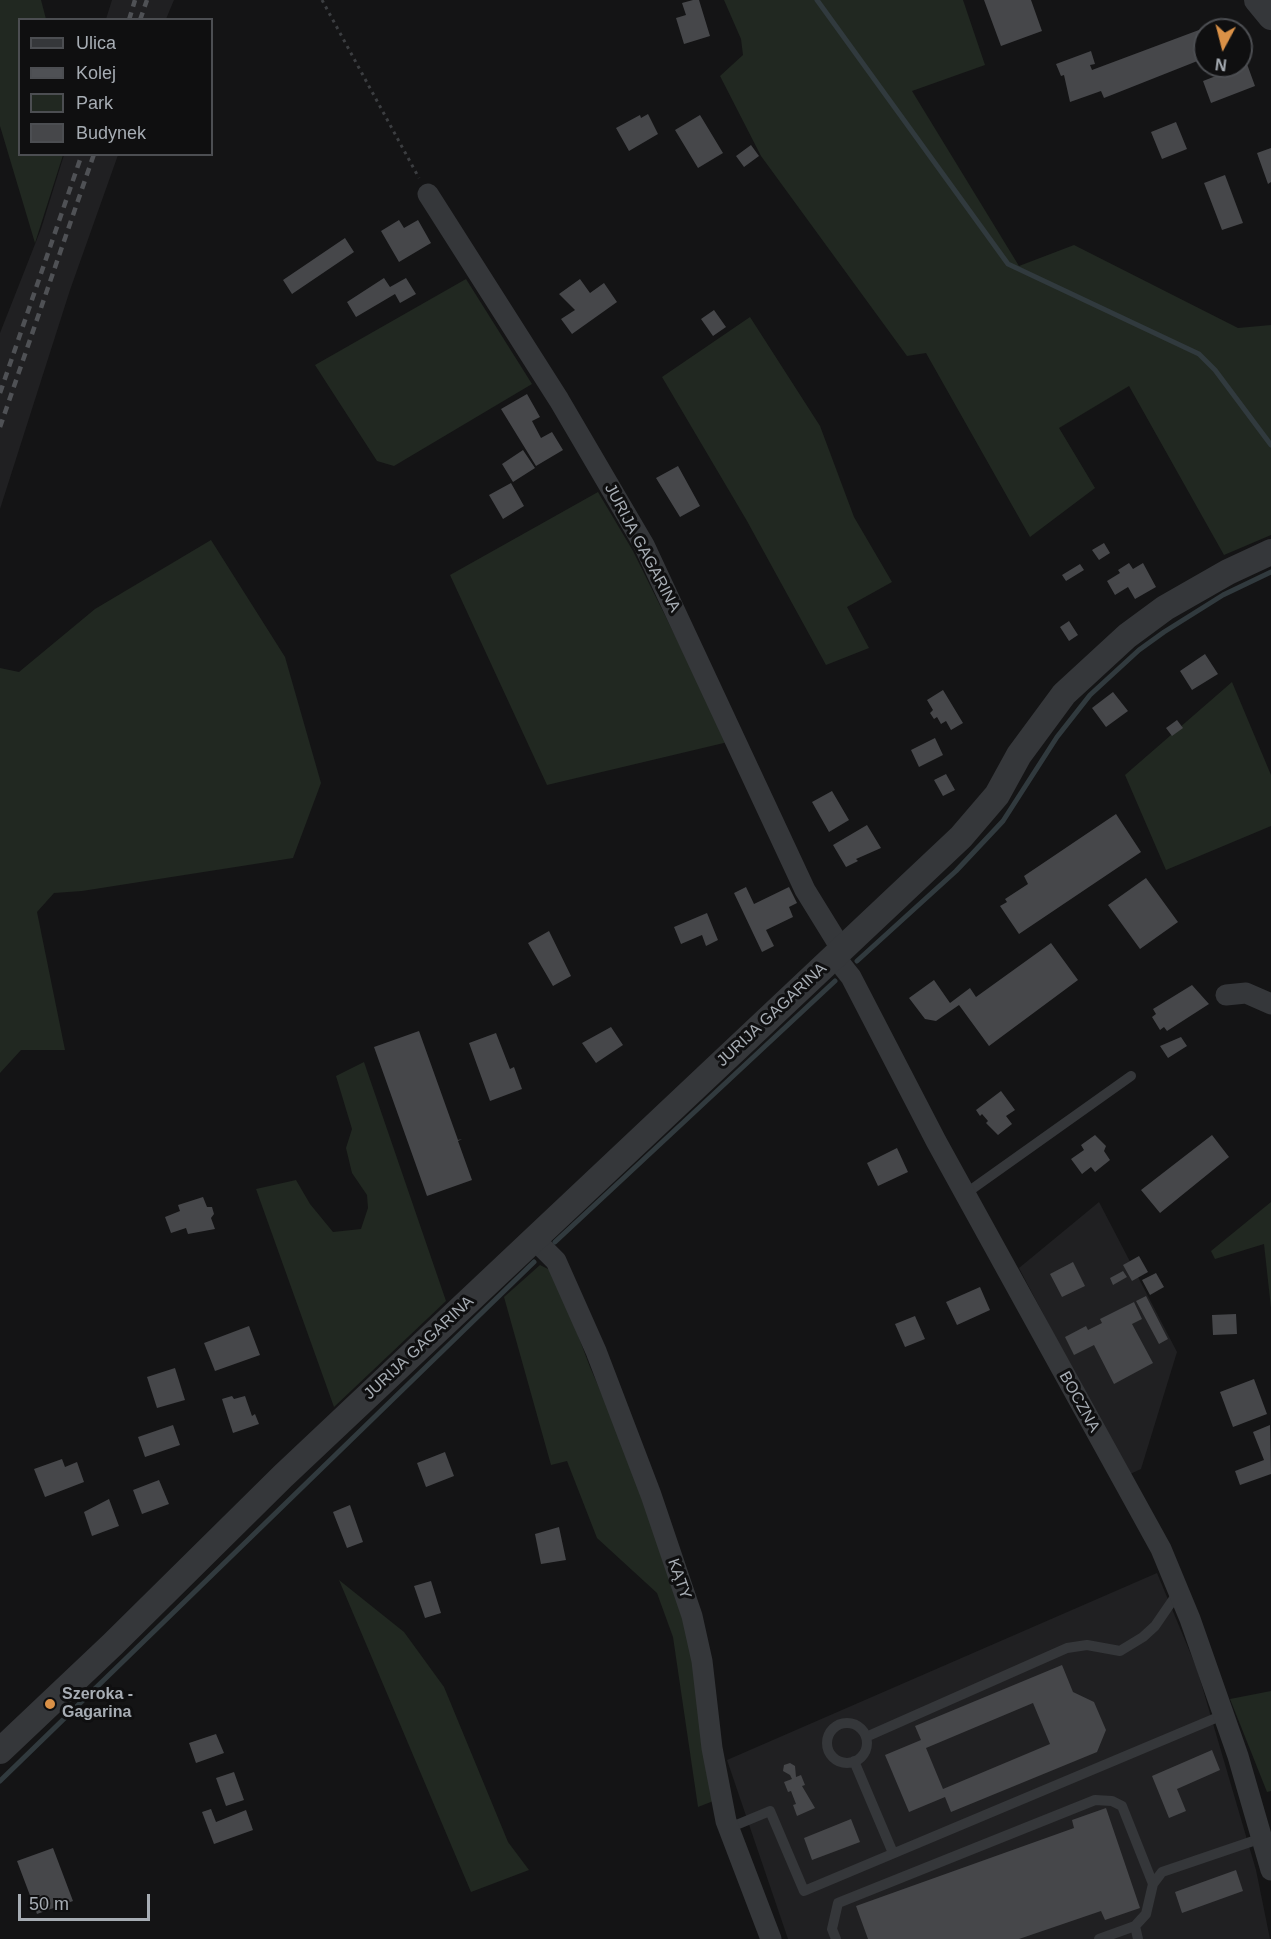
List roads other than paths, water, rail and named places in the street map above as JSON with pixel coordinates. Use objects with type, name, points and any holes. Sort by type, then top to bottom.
[{"type":"street","points":[[1257,0],[1271,16]]},
{"type":"street","name":"JURIJA GAGARINA","points":[[428,194],[559,400],[644,545],[805,890],[839,953]]},
{"type":"street","name":"JURIJA GAGARINA","points":[[0,1751],[113,1644],[282,1476],[839,953],[980,817],[1039,726],[1064,694],[1098,662],[1165,608],[1271,552]]},
{"type":"street","name":"BOCZNA","points":[[839,953],[965,1194],[1161,1549],[1179,1591],[1223,1715],[1271,1870]]},
{"type":"street","points":[[1226,995],[1246,993],[1271,1004]]},
{"type":"street","name":"KĄTY","points":[[534,1239],[556,1261],[596,1351],[651,1495],[692,1616],[708,1700],[712,1748],[729,1828],[771,1939]]},
{"type":"lane","points":[[965,1194],[1131,1076]]},
{"type":"lane","points":[[866,1737],[1067,1648],[1087,1645],[1120,1650],[1143,1637],[1155,1626],[1179,1591]]},
{"type":"lane","points":[[729,1828],[770,1810],[804,1891],[1223,1715]]},
{"type":"lane","points":[[846,1724],[858,1727],[866,1737],[866,1750],[855,1761],[845,1763],[833,1758],[827,1746],[834,1728],[846,1724]]},
{"type":"lane","points":[[855,1761],[893,1853]]},
{"type":"lane","points":[[836,1939],[832,1929],[838,1903],[1095,1800],[1112,1801],[1122,1806],[1153,1884]]},
{"type":"lane","points":[[1099,1939],[1135,1926],[1146,1914],[1153,1884],[1162,1872],[1262,1838]]},
{"type":"lane","points":[[1135,1926],[1138,1939]]},
{"type":"waterway","points":[[817,0],[1008,264],[1199,354],[1215,370],[1271,445]]},
{"type":"waterway","points":[[857,961],[956,871],[1003,821],[1057,737],[1090,695],[1139,650],[1164,632],[1223,595],[1271,572]]},
{"type":"waterway","points":[[555,1242],[835,981]]},
{"type":"waterway","points":[[0,1781],[534,1262]]},
{"type":"railway","points":[[130,18],[135,0]]},
{"type":"railway","points":[[141,18],[147,0]]},
{"type":"railway","points":[[0,393],[81,156]]},
{"type":"railway","points":[[0,427],[93,156]]},
{"type":"place","name":"Szeroka - Gagarina","points":[[50,1704]]}]
